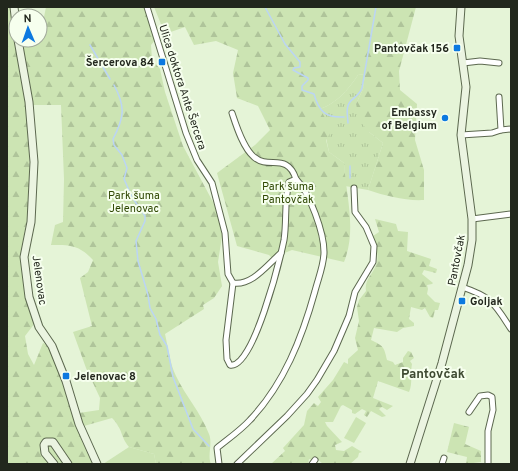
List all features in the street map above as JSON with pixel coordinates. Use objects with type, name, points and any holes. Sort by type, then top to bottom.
[{"type":"street","name":"Ulica doktora Ante Šercera","points":[[147,7],[186,133],[197,160],[212,183],[225,233],[228,274],[233,283],[226,340],[228,361],[231,365],[241,361],[258,329],[284,239],[289,182],[296,179]]},
{"type":"street","name":"Pantovčak","points":[[410,464],[436,383],[470,255],[472,219],[461,135],[466,87],[459,36],[461,7]]},
{"type":"street","name":"Jelenovac","points":[[19,48],[29,102],[34,162],[31,222],[24,257],[29,297],[39,327],[52,346],[66,381],[78,424],[93,452],[97,464]]},
{"type":"street","points":[[463,63],[480,61],[499,63]]},
{"type":"street","points":[[499,97],[501,130]]},
{"type":"street","points":[[219,464],[217,448],[250,420],[278,383],[299,342],[320,271],[324,252],[315,214],[301,184],[296,179],[293,170],[283,163],[263,161],[253,157],[238,133],[232,113]]},
{"type":"street","points":[[461,135],[492,133],[511,129]]},
{"type":"street","points":[[237,464],[287,416],[307,394],[317,380],[334,351],[349,316],[355,292],[373,262],[374,246],[366,227],[355,212],[354,188]]},
{"type":"street","points":[[472,219],[511,214]]},
{"type":"street","points":[[233,283],[243,283],[250,280],[281,253]]},
{"type":"street","points":[[462,288],[481,294],[493,301],[511,328]]},
{"type":"street","points":[[469,412],[480,396],[488,395],[492,397],[493,410],[488,431],[488,464]]},
{"type":"street","points":[[54,464],[45,453],[44,445],[46,442],[53,442],[68,464]]},
{"type":"street","points":[[442,464],[444,458]]},
{"type":"green space","name":"Park šuma Jelenovac","points":[[7,7],[11,7],[8,8],[8,48],[48,48],[48,8],[46,7],[146,7],[156,39],[151,45],[152,59],[160,69],[165,92],[183,146],[213,202],[223,230],[218,262],[222,286],[214,298],[203,305],[204,309],[165,334],[176,376],[209,434],[211,464],[156,464],[154,454],[129,447],[116,422],[112,418],[84,426],[79,413],[99,410],[100,398],[86,368],[73,332],[92,326],[80,278],[88,272],[93,260],[83,251],[74,247],[51,245],[55,225],[63,222],[64,179],[61,105],[27,105],[29,199],[21,258],[22,277],[26,296],[35,323],[25,336],[28,354],[34,365],[43,343],[51,346],[96,464],[7,464]]},
{"type":"green space","name":"Park šuma Pantovčak","points":[[154,7],[416,7],[399,71],[400,90],[417,104],[415,140],[424,170],[424,200],[396,198],[368,190],[383,143],[369,132],[360,121],[356,104],[363,89],[365,74],[358,75],[337,100],[320,109],[332,130],[326,140],[329,152],[344,163],[350,213],[350,238],[344,262],[292,250],[272,258],[269,255],[237,246],[217,173],[255,145],[270,130],[258,106],[237,98],[233,73],[238,50],[216,41],[194,45],[185,27],[165,34]]},
{"type":"green space","points":[[365,74],[363,89],[356,104],[369,132],[383,143],[368,190],[345,186],[344,163],[329,152],[320,109],[337,100],[358,75]]},
{"type":"green space","points":[[375,219],[396,224],[398,231],[408,232],[407,251],[431,259],[429,266],[437,269],[436,273],[424,270],[422,274],[433,283],[427,285],[427,294],[435,302],[440,303],[438,310],[435,310],[433,318],[430,317],[425,308],[422,310],[411,307],[409,319],[414,323],[414,326],[403,328],[397,332],[374,328],[371,340],[382,347],[387,360],[393,362],[395,365],[403,362],[403,358],[408,351],[411,352],[414,358],[410,361],[412,364],[411,385],[409,392],[378,381],[373,398],[393,406],[387,410],[382,407],[379,409],[386,416],[382,417],[371,411],[367,417],[364,415],[366,411],[362,409],[355,414],[352,413],[352,410],[343,405],[341,406],[333,422],[325,422],[342,442],[335,445],[336,450],[344,451],[352,446],[362,452],[359,453],[358,457],[350,464],[323,464],[315,457],[312,460],[309,459],[308,464],[271,464],[285,451],[283,448],[304,425],[307,411],[314,403],[318,406],[321,402],[318,397],[333,380],[344,362],[348,364],[348,359],[358,350],[355,338],[359,321],[357,307],[359,300],[366,291],[367,280],[375,268],[377,261],[373,236],[379,232]]},
{"type":"green space","points":[[356,417],[366,423],[354,443],[344,438]]},
{"type":"green space","points":[[454,423],[469,427],[465,444],[481,451],[481,462],[466,464],[467,457],[447,452]]},
{"type":"green space","points":[[129,447],[154,454],[156,464],[103,464]]},
{"type":"waterway","points":[[265,7],[285,44],[300,62],[300,67],[294,68],[293,70],[308,78],[302,86],[302,90],[314,94],[318,105],[324,113],[332,116],[344,117]]},
{"type":"waterway","points":[[348,123],[347,110],[349,104],[359,94],[362,88],[376,7]]},
{"type":"waterway","points":[[90,45],[110,79]]},
{"type":"waterway","points":[[114,85],[122,106],[121,118],[113,139],[114,145],[122,155],[127,168],[124,179],[132,197],[145,216],[145,221],[136,241],[138,261],[148,295],[150,308],[156,319],[160,335],[167,346],[173,377],[193,429],[209,446]]},
{"type":"waterway","name":"Jelenovac","points":[[350,166],[350,178]]},
{"type":"place","name":"Pantovčak 156","points":[[457,48]]},
{"type":"place","name":"Šercerova 84","points":[[162,62]]},
{"type":"place","name":"Embassy of Belgium","points":[[445,118]]},
{"type":"place","name":"Goljak","points":[[462,301]]},
{"type":"place","name":"Jelenovac 8","points":[[66,376]]},
{"type":"district","name":"Pantovčak","points":[[433,373]]}]
